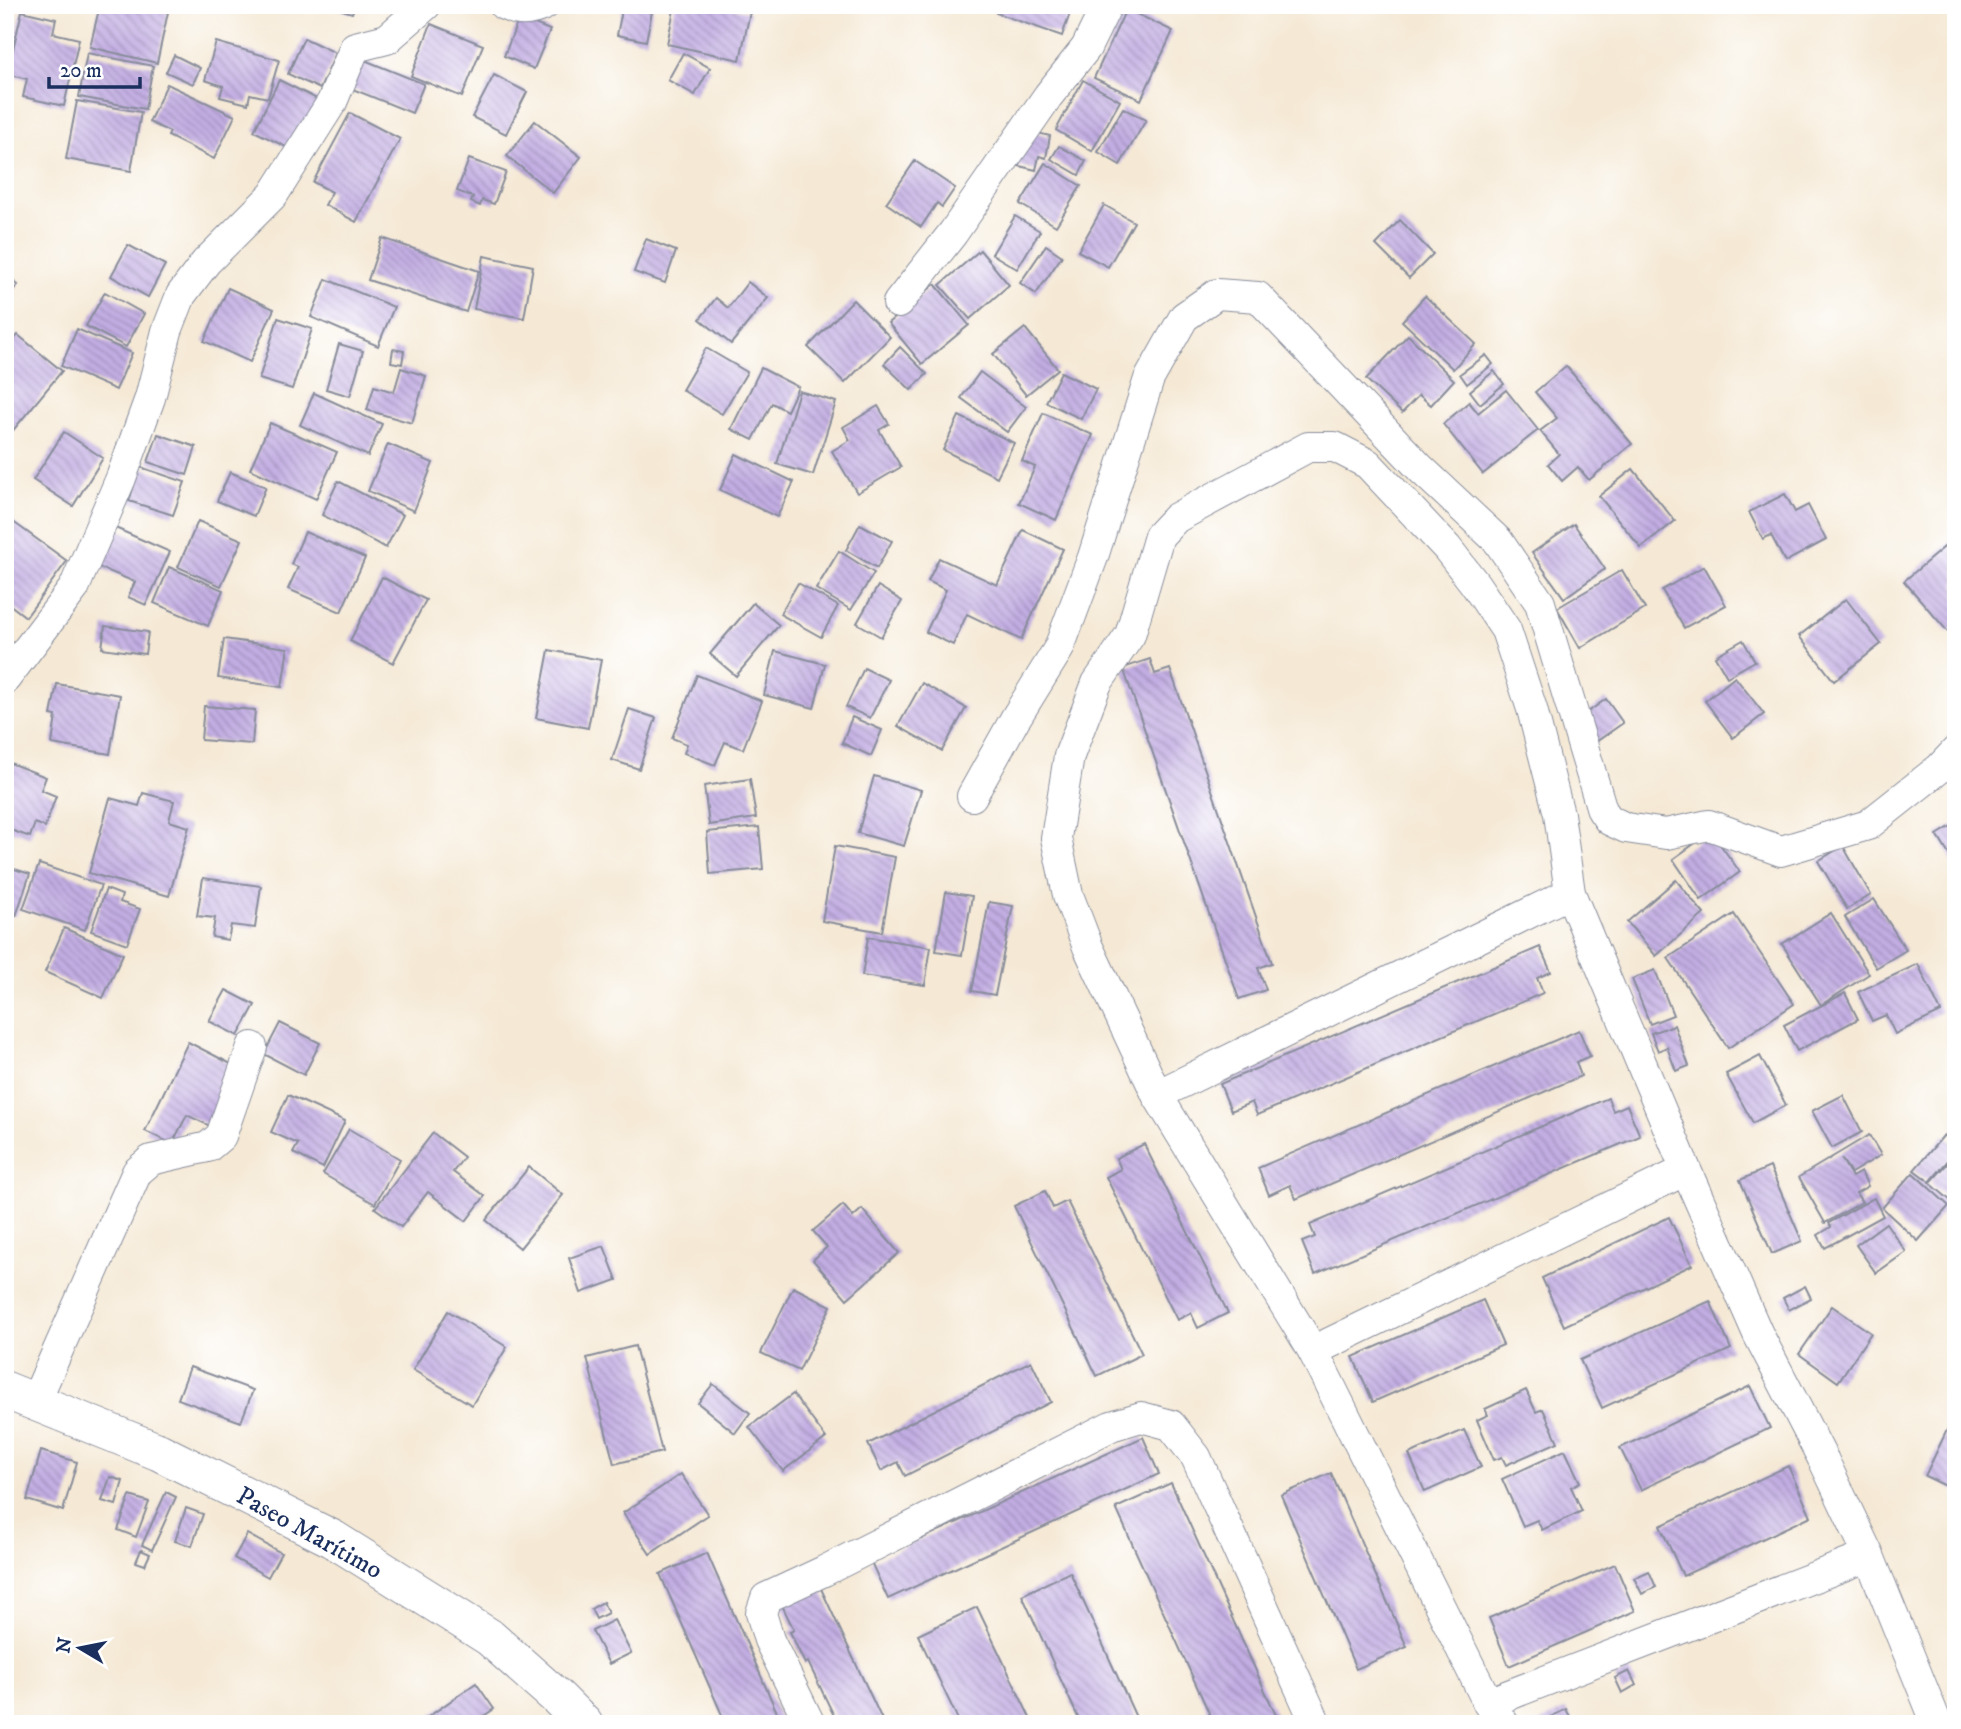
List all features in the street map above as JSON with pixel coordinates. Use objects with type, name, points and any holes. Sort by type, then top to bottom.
[{"type":"main road","name":"Paseo Marítimo","points":[[20,1396],[159,1452],[333,1539],[489,1637],[584,1724]]},
{"type":"street","points":[[5,679],[74,588],[121,478],[146,410],[167,331],[181,295],[206,262],[273,195],[332,102],[355,47],[387,39],[425,5]]},
{"type":"street","points":[[504,5],[530,12],[544,5]]},
{"type":"street","points":[[898,303],[953,233],[1048,96],[1086,48],[1107,5]]},
{"type":"street","points":[[972,796],[1059,648],[1093,557],[1149,379],[1184,317],[1217,294],[1258,298],[1421,469],[1498,541],[1540,603],[1602,810],[1609,820],[1626,828],[1666,834],[1709,825],[1781,851],[1868,825],[1940,768],[1956,751]]},
{"type":"street","points":[[1869,1556],[1496,1713],[1313,1351],[1157,1095],[1088,947],[1068,895],[1056,838],[1069,755],[1097,682],[1130,635],[1159,536],[1177,518],[1308,447],[1335,447],[1368,464],[1447,548],[1506,630],[1532,709],[1559,814],[1570,893],[1758,1334],[1824,1461],[1869,1556],[1937,1724]]},
{"type":"street","points":[[1157,1095],[1570,893]]},
{"type":"street","points":[[20,1396],[137,1172],[151,1160],[208,1147],[221,1136],[252,1047]]},
{"type":"street","points":[[1313,1351],[1686,1170]]},
{"type":"street","points":[[810,1724],[769,1640],[761,1613],[765,1598],[1111,1426],[1141,1417],[1171,1425],[1196,1457],[1316,1724]]},
{"type":"building","points":[[100,5],[137,5],[168,12],[157,63],[90,47]]},
{"type":"building","points":[[327,5],[355,5],[352,13]]},
{"type":"building","points":[[623,5],[653,7],[646,41],[617,35]]},
{"type":"building","points":[[675,5],[718,5],[750,12],[740,60],[667,44]]},
{"type":"building","points":[[999,5],[1073,5],[1062,36],[996,13]]},
{"type":"building","points":[[1188,5],[1204,5],[1202,11]]},
{"type":"building","points":[[1126,9],[1173,31],[1141,100],[1094,78]]},
{"type":"building","points":[[22,11],[56,19],[53,33],[79,39],[64,106],[23,97],[27,79],[7,74]]},
{"type":"building","points":[[519,18],[550,30],[534,69],[504,56]]},
{"type":"building","points":[[431,24],[483,45],[462,97],[411,76]]},
{"type":"building","points":[[304,38],[336,53],[320,89],[288,74]]},
{"type":"building","points":[[216,42],[279,60],[268,98],[250,94],[248,104],[220,97],[223,86],[205,80]]},
{"type":"building","points":[[87,53],[153,66],[145,109],[79,97]]},
{"type":"building","points":[[683,53],[710,68],[695,95],[668,80]]},
{"type":"building","points":[[174,55],[200,68],[193,84],[166,72]]},
{"type":"building","points":[[357,57],[424,84],[412,113],[345,86]]},
{"type":"building","points":[[494,75],[527,92],[506,134],[472,117]]},
{"type":"building","points":[[279,80],[319,100],[294,151],[254,131]]},
{"type":"building","points":[[1083,80],[1120,101],[1092,151],[1056,130]]},
{"type":"building","points":[[167,84],[235,116],[214,159],[168,136],[170,132],[149,122]]},
{"type":"building","points":[[77,101],[141,112],[131,171],[66,159]]},
{"type":"building","points":[[1123,108],[1146,120],[1120,165],[1098,152]]},
{"type":"building","points":[[350,113],[400,139],[356,222],[325,205],[332,192],[313,182]]},
{"type":"building","points":[[535,121],[581,157],[553,193],[507,156]]},
{"type":"building","points":[[1029,131],[1050,136],[1046,158],[1039,156],[1036,170],[1011,164]]},
{"type":"building","points":[[1059,146],[1086,161],[1079,175],[1051,159]]},
{"type":"building","points":[[469,159],[506,172],[494,204],[482,200],[480,206],[471,202],[473,197],[457,191]]},
{"type":"building","points":[[915,161],[955,188],[942,207],[937,203],[921,227],[886,203]]},
{"type":"building","points":[[1045,163],[1081,186],[1056,226],[1020,204]]},
{"type":"building","points":[[1104,205],[1134,222],[1108,267],[1078,251]]},
{"type":"building","points":[[1015,216],[1040,231],[1017,269],[992,254]]},
{"type":"building","points":[[1400,220],[1433,254],[1409,278],[1376,245]]},
{"type":"building","points":[[382,238],[479,271],[466,312],[368,280]]},
{"type":"building","points":[[646,239],[676,251],[665,283],[634,272]]},
{"type":"building","points":[[128,245],[165,265],[148,297],[111,276]]},
{"type":"building","points":[[1046,245],[1062,256],[1036,294],[1020,283]]},
{"type":"building","points":[[980,250],[1009,285],[970,319],[940,285]]},
{"type":"building","points":[[484,256],[533,266],[524,318],[474,309]]},
{"type":"building","points":[[5,275],[18,285],[5,300]]},
{"type":"building","points":[[326,279],[394,307],[378,346],[311,317]]},
{"type":"building","points":[[748,282],[768,298],[731,344],[700,319],[716,298],[728,308]]},
{"type":"building","points":[[935,284],[969,325],[922,364],[888,323]]},
{"type":"building","points":[[228,288],[274,309],[250,362],[204,341]]},
{"type":"building","points":[[105,292],[144,314],[126,347],[86,326]]},
{"type":"building","points":[[1425,296],[1476,344],[1453,369],[1402,321]]},
{"type":"building","points":[[853,300],[890,337],[845,383],[808,347]]},
{"type":"building","points":[[278,318],[312,329],[292,389],[259,379]]},
{"type":"building","points":[[1025,328],[1058,369],[1026,395],[993,354]]},
{"type":"building","points":[[77,329],[132,353],[116,390],[61,366]]},
{"type":"building","points":[[18,335],[62,371],[10,434],[5,430],[5,350]]},
{"type":"building","points":[[1408,335],[1454,380],[1431,405],[1419,395],[1402,413],[1366,379]]},
{"type":"building","points":[[339,344],[363,351],[350,396],[326,389]]},
{"type":"building","points":[[900,347],[927,374],[911,390],[884,364]]},
{"type":"building","points":[[706,348],[747,372],[722,414],[682,390]]},
{"type":"building","points":[[393,349],[404,351],[402,364],[391,362]]},
{"type":"building","points":[[1486,355],[1493,364],[1467,384],[1460,374]]},
{"type":"building","points":[[1566,366],[1632,444],[1589,480],[1578,467],[1562,481],[1548,464],[1559,454],[1540,431],[1557,418],[1535,392]]},
{"type":"building","points":[[401,368],[426,376],[412,423],[367,410],[374,386],[394,392]]},
{"type":"building","points":[[761,368],[798,387],[787,411],[772,403],[753,440],[731,429]]},
{"type":"building","points":[[1494,371],[1504,384],[1480,404],[1470,391]]},
{"type":"building","points":[[980,372],[1026,407],[1007,432],[961,398]]},
{"type":"building","points":[[1061,372],[1096,389],[1081,419],[1046,402]]},
{"type":"building","points":[[1506,390],[1538,430],[1483,474],[1443,424],[1469,402],[1478,413]]},
{"type":"building","points":[[799,391],[836,402],[813,475],[777,464]]},
{"type":"building","points":[[314,393],[382,424],[368,456],[300,425]]},
{"type":"building","points":[[878,406],[889,424],[879,430],[901,467],[857,493],[832,451],[850,440],[843,427]]},
{"type":"building","points":[[1043,413],[1093,435],[1056,520],[1019,503],[1035,467],[1022,461]]},
{"type":"building","points":[[959,416],[1014,443],[997,477],[943,450]]},
{"type":"building","points":[[270,423],[337,452],[316,499],[250,469]]},
{"type":"building","points":[[64,432],[103,458],[73,506],[33,480]]},
{"type":"building","points":[[158,434],[196,447],[187,475],[148,462]]},
{"type":"building","points":[[388,444],[433,463],[414,511],[368,491]]},
{"type":"building","points":[[736,454],[794,482],[777,517],[720,490]]},
{"type":"building","points":[[140,467],[185,482],[173,515],[129,501]]},
{"type":"building","points":[[1633,469],[1675,521],[1641,548],[1599,496]]},
{"type":"building","points":[[230,472],[266,487],[254,516],[217,501]]},
{"type":"building","points":[[338,481],[403,515],[386,548],[322,515]]},
{"type":"building","points":[[1785,494],[1795,512],[1808,505],[1826,540],[1785,562],[1771,535],[1763,539],[1749,512]]},
{"type":"building","points":[[5,516],[67,561],[26,617],[5,601]]},
{"type":"building","points":[[198,521],[242,540],[221,586],[178,567]]},
{"type":"building","points":[[860,524],[892,541],[877,568],[846,550]]},
{"type":"building","points":[[1574,524],[1605,569],[1564,598],[1532,553]]},
{"type":"building","points":[[113,527],[170,552],[146,605],[128,597],[135,582],[96,566]]},
{"type":"building","points":[[1023,530],[1063,549],[1021,640],[967,614],[953,645],[926,632],[946,590],[928,581],[939,558],[997,585]]},
{"type":"building","points":[[305,532],[365,558],[341,612],[288,589],[298,567],[291,564]]},
{"type":"building","points":[[1956,537],[1956,626],[1948,632],[1904,581]]},
{"type":"building","points":[[839,551],[874,573],[851,610],[816,589]]},
{"type":"building","points":[[1704,566],[1726,605],[1684,628],[1662,590]]},
{"type":"building","points":[[169,567],[223,590],[208,626],[154,603]]},
{"type":"building","points":[[1622,570],[1645,609],[1580,648],[1557,608]]},
{"type":"building","points":[[382,577],[426,600],[393,663],[350,641]]},
{"type":"building","points":[[798,583],[838,606],[821,637],[780,614]]},
{"type":"building","points":[[878,586],[902,601],[881,637],[857,623]]},
{"type":"building","points":[[1846,599],[1881,644],[1834,681],[1799,636]]},
{"type":"building","points":[[753,603],[779,625],[736,676],[710,654]]},
{"type":"building","points":[[105,626],[148,632],[145,654],[102,648]]},
{"type":"building","points":[[224,639],[288,648],[282,687],[218,678]]},
{"type":"building","points":[[1743,640],[1755,661],[1727,677],[1715,656]]},
{"type":"building","points":[[549,650],[601,660],[588,728],[536,718]]},
{"type":"building","points":[[775,651],[825,664],[814,708],[764,695]]},
{"type":"building","points":[[1150,659],[1155,674],[1170,669],[1272,963],[1258,968],[1266,990],[1239,999],[1123,668]]},
{"type":"building","points":[[864,668],[889,680],[870,718],[846,707]]},
{"type":"building","points":[[697,675],[762,701],[743,749],[725,742],[715,765],[684,753],[687,744],[672,738]]},
{"type":"building","points":[[1735,677],[1764,714],[1733,738],[1705,701]]},
{"type":"building","points":[[922,683],[966,708],[942,751],[898,726]]},
{"type":"building","points":[[57,684],[120,695],[110,754],[52,744],[56,716],[51,715]]},
{"type":"building","points":[[1606,699],[1623,723],[1593,744],[1577,720]]},
{"type":"building","points":[[204,706],[255,710],[252,744],[201,740]]},
{"type":"building","points":[[629,709],[656,718],[639,769],[612,760]]},
{"type":"building","points":[[852,717],[882,730],[871,756],[842,743]]},
{"type":"building","points":[[5,761],[46,777],[41,790],[56,796],[45,827],[35,823],[30,837],[5,828]]},
{"type":"building","points":[[874,776],[921,790],[904,846],[858,833]]},
{"type":"building","points":[[750,779],[756,818],[709,825],[704,786]]},
{"type":"building","points":[[143,793],[174,801],[169,821],[189,827],[169,896],[89,873],[110,798],[139,806]]},
{"type":"building","points":[[1956,823],[1956,866],[1937,835]]},
{"type":"building","points":[[759,827],[763,869],[710,874],[707,832]]},
{"type":"building","points":[[1711,832],[1740,872],[1701,900],[1673,859]]},
{"type":"building","points":[[835,846],[895,857],[882,932],[822,921]]},
{"type":"building","points":[[1843,846],[1871,895],[1847,909],[1818,861]]},
{"type":"building","points":[[39,864],[101,885],[85,930],[23,909]]},
{"type":"building","points":[[5,866],[30,874],[16,916],[5,913]]},
{"type":"building","points":[[203,878],[261,886],[255,928],[231,925],[228,940],[212,937],[215,918],[197,916]]},
{"type":"building","points":[[1676,880],[1704,914],[1656,956],[1627,922]]},
{"type":"building","points":[[106,889],[122,895],[120,902],[140,909],[127,944],[91,931]]},
{"type":"building","points":[[946,892],[972,896],[962,955],[936,951]]},
{"type":"building","points":[[1874,899],[1906,950],[1876,968],[1845,917]]},
{"type":"building","points":[[989,902],[1013,906],[995,995],[972,991]]},
{"type":"building","points":[[1831,913],[1869,974],[1821,1005],[1782,944]]},
{"type":"building","points":[[1734,914],[1794,1004],[1728,1048],[1668,958]]},
{"type":"building","points":[[64,928],[123,954],[103,998],[45,972]]},
{"type":"building","points":[[868,937],[931,947],[925,985],[862,976]]},
{"type":"building","points":[[1540,947],[1551,972],[1537,978],[1543,993],[1257,1115],[1252,1102],[1231,1111],[1220,1084]]},
{"type":"building","points":[[1918,964],[1941,1012],[1895,1034],[1886,1015],[1872,1021],[1858,992]]},
{"type":"building","points":[[1655,970],[1673,1015],[1650,1024],[1632,979]]},
{"type":"building","points":[[226,990],[255,1005],[238,1036],[209,1021]]},
{"type":"building","points":[[1845,993],[1858,1019],[1797,1051],[1784,1025]]},
{"type":"building","points":[[280,1023],[320,1043],[304,1075],[264,1054]]},
{"type":"building","points":[[1674,1025],[1689,1066],[1676,1071],[1667,1047],[1658,1051],[1651,1033]]},
{"type":"building","points":[[1579,1030],[1590,1056],[1576,1062],[1581,1076],[1296,1199],[1290,1185],[1269,1195],[1258,1168]]},
{"type":"building","points":[[188,1042],[241,1069],[212,1127],[187,1115],[172,1144],[145,1131]]},
{"type":"building","points":[[1760,1056],[1786,1105],[1753,1123],[1726,1074]]},
{"type":"building","points":[[288,1095],[345,1121],[323,1168],[293,1153],[298,1144],[271,1132]]},
{"type":"building","points":[[1843,1095],[1862,1132],[1832,1148],[1812,1111]]},
{"type":"building","points":[[1608,1098],[1613,1111],[1627,1105],[1640,1136],[1315,1274],[1302,1242],[1315,1237],[1310,1225]]},
{"type":"building","points":[[349,1129],[400,1159],[375,1204],[323,1174]]},
{"type":"building","points":[[433,1133],[464,1157],[453,1172],[485,1196],[466,1221],[428,1192],[401,1227],[375,1208]]},
{"type":"building","points":[[1869,1135],[1881,1155],[1851,1173],[1841,1158],[1852,1177],[1861,1172],[1868,1186],[1856,1193],[1862,1202],[1825,1223],[1799,1177]]},
{"type":"building","points":[[1944,1135],[1956,1145],[1956,1151],[1930,1182],[1914,1170]]},
{"type":"building","points":[[1144,1144],[1228,1313],[1198,1328],[1191,1313],[1177,1320],[1106,1177],[1121,1169],[1116,1158]]},
{"type":"building","points":[[1956,1154],[1956,1196],[1951,1201],[1930,1183]]},
{"type":"building","points":[[529,1167],[563,1195],[520,1248],[486,1220]]},
{"type":"building","points":[[1770,1167],[1802,1241],[1772,1254],[1740,1180]]},
{"type":"building","points":[[1913,1173],[1949,1206],[1918,1241],[1882,1208]]},
{"type":"building","points":[[1045,1191],[1053,1208],[1067,1201],[1142,1354],[1097,1376],[1014,1206]]},
{"type":"building","points":[[1874,1198],[1883,1216],[1825,1248],[1818,1235],[1831,1227],[1829,1223]]},
{"type":"building","points":[[843,1205],[853,1217],[862,1209],[899,1253],[847,1299],[813,1260],[827,1247],[813,1231]]},
{"type":"building","points":[[1669,1217],[1692,1265],[1564,1326],[1542,1278]]},
{"type":"building","points":[[1886,1223],[1906,1252],[1876,1273],[1856,1245]]},
{"type":"building","points":[[604,1246],[617,1280],[581,1293],[569,1258]]},
{"type":"building","points":[[1805,1286],[1811,1298],[1789,1310],[1783,1298]]},
{"type":"building","points":[[793,1287],[831,1306],[799,1371],[761,1353]]},
{"type":"building","points":[[1483,1300],[1503,1345],[1373,1402],[1353,1357]]},
{"type":"building","points":[[1710,1301],[1731,1349],[1602,1408],[1580,1360]]},
{"type":"building","points":[[1832,1306],[1871,1333],[1838,1382],[1799,1354]]},
{"type":"building","points":[[448,1311],[507,1347],[472,1405],[413,1370]]},
{"type":"building","points":[[635,1346],[662,1452],[614,1464],[587,1358]]},
{"type":"building","points":[[1031,1361],[1051,1402],[905,1476],[898,1462],[881,1471],[868,1444]]},
{"type":"building","points":[[190,1367],[253,1390],[241,1422],[178,1399]]},
{"type":"building","points":[[713,1384],[750,1413],[735,1433],[698,1403]]},
{"type":"building","points":[[1750,1386],[1770,1428],[1641,1490],[1620,1448]]},
{"type":"building","points":[[1526,1390],[1536,1412],[1543,1409],[1558,1442],[1506,1465],[1502,1457],[1494,1460],[1477,1420],[1488,1415],[1485,1409]]},
{"type":"building","points":[[793,1394],[826,1438],[783,1471],[749,1427]]},
{"type":"building","points":[[1956,1411],[1956,1491],[1925,1476]]},
{"type":"building","points":[[1464,1430],[1481,1467],[1425,1492],[1409,1454]]},
{"type":"building","points":[[1143,1437],[1159,1474],[888,1599],[871,1562]]},
{"type":"building","points":[[1565,1450],[1580,1482],[1571,1487],[1582,1511],[1542,1530],[1537,1520],[1523,1526],[1502,1479]]},
{"type":"building","points":[[41,1451],[77,1462],[63,1511],[27,1500]]},
{"type":"building","points":[[1788,1466],[1811,1516],[1683,1576],[1660,1526]]},
{"type":"building","points":[[1331,1473],[1407,1647],[1356,1669],[1281,1495]]},
{"type":"building","points":[[681,1474],[708,1515],[650,1554],[623,1513]]},
{"type":"building","points":[[110,1477],[123,1481],[116,1505],[102,1501]]},
{"type":"building","points":[[1171,1483],[1280,1724],[1214,1724],[1116,1508]]},
{"type":"building","points":[[166,1492],[176,1497],[152,1550],[142,1545]]},
{"type":"building","points":[[130,1496],[149,1502],[136,1537],[118,1530]]},
{"type":"building","points":[[186,1508],[203,1514],[192,1546],[175,1541]]},
{"type":"building","points":[[247,1534],[281,1553],[268,1577],[234,1558]]},
{"type":"building","points":[[141,1550],[150,1554],[145,1565],[136,1562]]},
{"type":"building","points":[[707,1553],[782,1724],[726,1724],[660,1574]]},
{"type":"building","points":[[1615,1564],[1635,1611],[1509,1666],[1489,1618]]},
{"type":"building","points":[[1649,1571],[1656,1587],[1642,1594],[1634,1578]]},
{"type":"building","points":[[1070,1572],[1139,1724],[1081,1724],[1022,1595]]},
{"type":"building","points":[[817,1580],[884,1724],[838,1724],[790,1632],[794,1630],[779,1599]]},
{"type":"building","points":[[603,1602],[608,1613],[596,1619],[591,1609]]},
{"type":"building","points":[[977,1607],[1033,1724],[960,1724],[918,1635]]},
{"type":"building","points":[[614,1620],[631,1653],[609,1664],[592,1631]]},
{"type":"building","points":[[1629,1671],[1636,1685],[1622,1693],[1615,1678]]},
{"type":"building","points":[[476,1683],[494,1709],[472,1724],[418,1724]]},
{"type":"building","points":[[1566,1709],[1573,1722],[1537,1724]]}]
